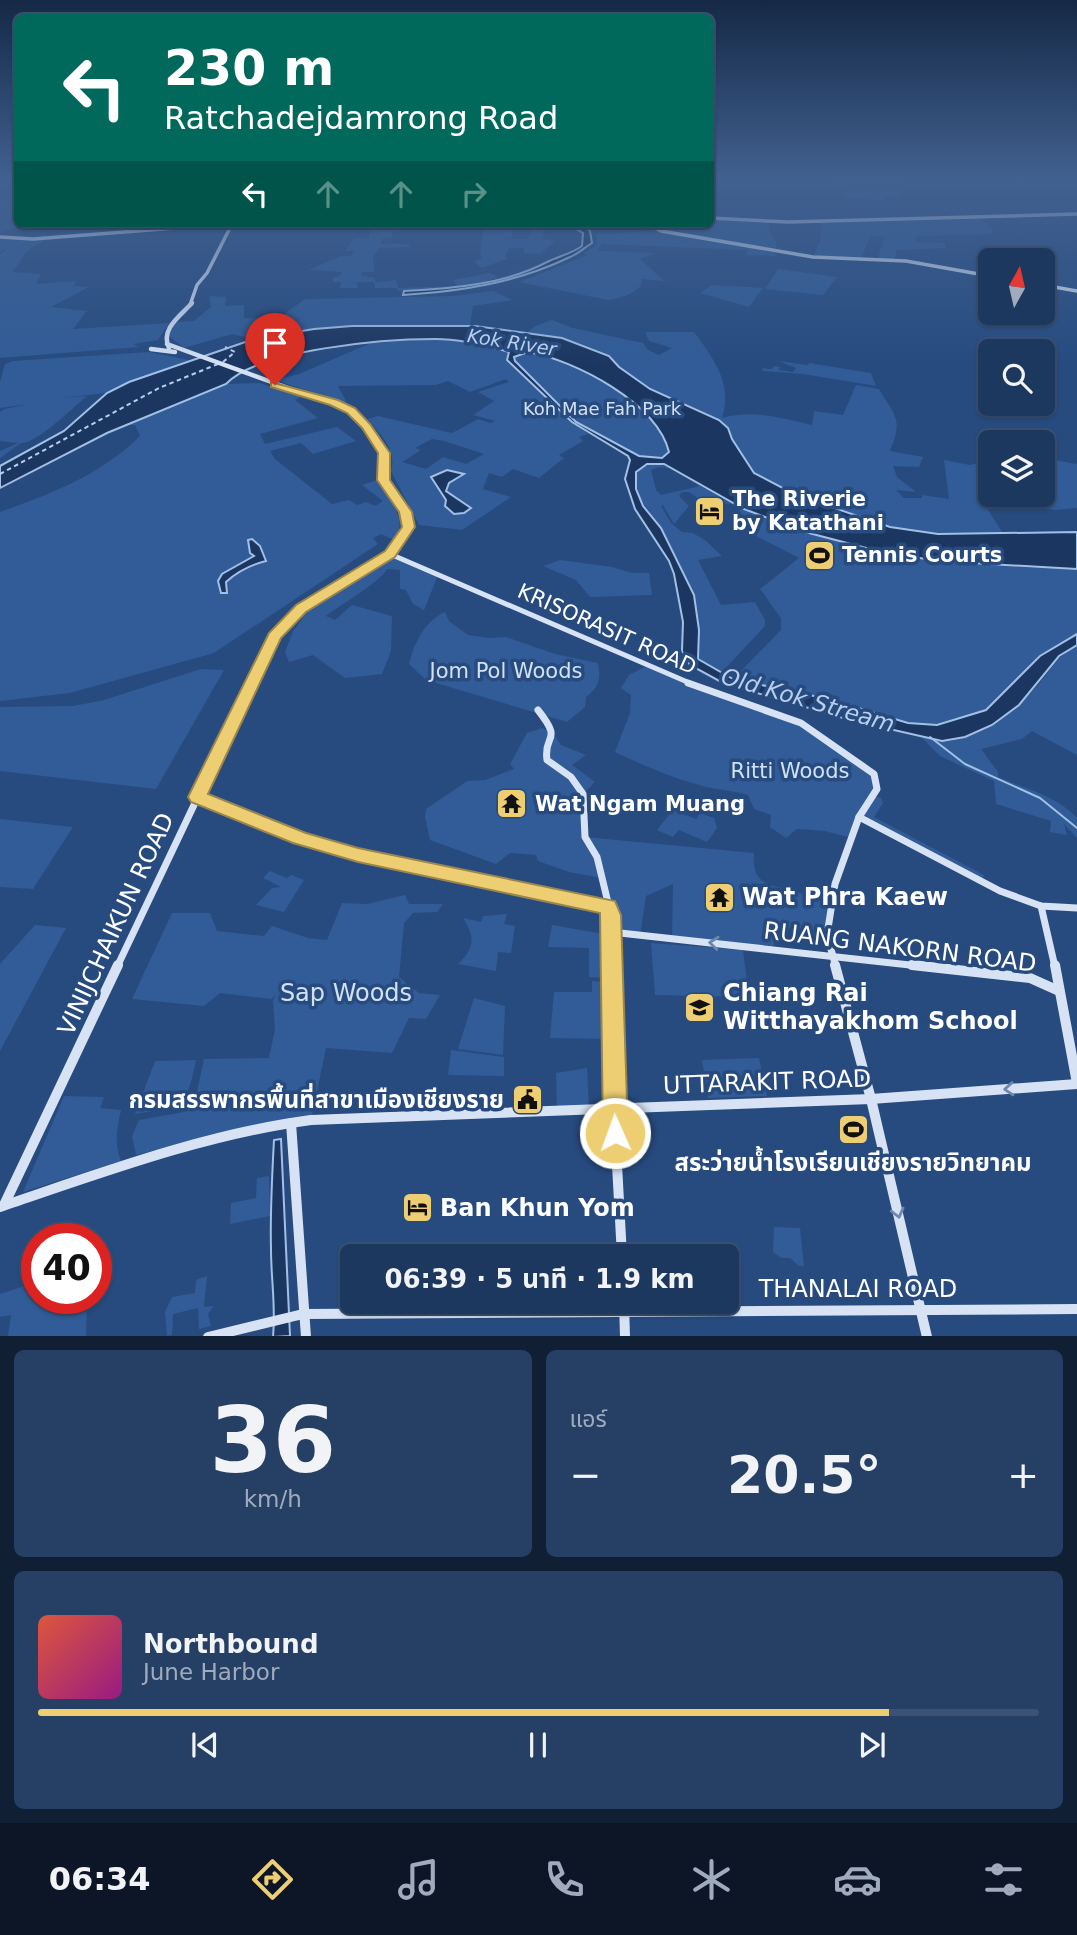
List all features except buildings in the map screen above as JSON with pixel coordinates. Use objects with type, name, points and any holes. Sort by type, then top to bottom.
[{"type":"street","points":[[175,352],[167,345],[167,330],[193,302],[197,285],[207,274],[222,241]]},
{"type":"street","points":[[719,241],[808,256],[906,261],[978,274]]},
{"type":"street","points":[[1055,287],[1077,291]]},
{"type":"street","points":[[167,345],[192,356]]},
{"type":"street","points":[[150,349],[192,356],[303,392],[351,411],[376,438],[384,453],[384,480],[406,512],[409,522],[402,540],[390,554]]},
{"type":"street","name":"VINIJCHAIKUN ROAD","points":[[2,1206],[274,637],[301,608],[390,554]]},
{"type":"street","name":"KRISORASIT ROAD","points":[[390,554],[707,691],[801,723],[874,774],[877,789],[859,817],[832,902],[827,935],[871,1099],[927,1336]]},
{"type":"street","points":[[538,710],[550,724],[554,736],[546,754],[547,760],[571,777],[583,794],[585,836],[597,857],[611,915],[614,1110],[621,1244]]},
{"type":"street","points":[[197,797],[300,838],[348,852],[608,907]]},
{"type":"street","points":[[859,817],[1000,891],[1041,906],[1077,908]]},
{"type":"street","points":[[1041,906],[1077,1084]]},
{"type":"street","name":"RUANG NAKORN ROAD","points":[[611,932],[1030,978],[1059,991]]},
{"type":"street","name":"UTTARAKIT ROAD","points":[[2,1206],[127,1164],[291,1123],[871,1099],[1077,1084]]},
{"type":"street","points":[[291,1123],[297,1315],[306,1336]]},
{"type":"street","name":"THANALAI ROAD","points":[[739,1308],[1077,1309]]},
{"type":"street","name":"THANALAI ROAD","points":[[208,1336],[297,1315],[340,1314]]},
{"type":"street","points":[[624,1314],[625,1336]]},
{"type":"green space","points":[[0,241],[43,241],[26,252],[13,272],[41,274],[36,284],[76,281],[74,286],[89,287],[51,307],[87,311],[73,329],[169,323],[158,340],[133,344],[139,347],[0,358],[0,254],[10,246],[0,252]]},
{"type":"green space","points":[[352,241],[409,244],[410,247],[379,248],[373,256],[374,272],[362,272],[361,275],[375,278],[375,282],[396,280],[398,288],[457,286],[453,280],[490,273],[498,277],[548,262],[474,285],[448,290],[399,291],[397,288],[375,288],[374,282],[356,282],[358,288],[340,288],[341,282],[333,282],[333,277],[339,277],[342,272],[309,270],[340,256],[352,256],[354,251],[345,251]]},
{"type":"green space","points":[[482,241],[556,241],[539,254],[524,253],[524,248],[509,248],[505,257],[509,258],[482,268],[474,262],[483,258],[480,256]]},
{"type":"green space","points":[[597,241],[775,241],[775,251],[764,251],[775,252],[778,256],[747,255],[747,250],[602,244],[597,251],[656,253],[640,259],[665,281],[642,279],[641,286],[633,292],[608,300],[519,282],[588,255],[584,254]]},
{"type":"green space","points":[[820,241],[868,241],[861,259],[813,257]]},
{"type":"green space","points":[[883,241],[945,243],[945,248],[897,250],[894,260],[878,259]]},
{"type":"green space","points":[[778,269],[837,277],[823,295],[765,289]]},
{"type":"green space","points":[[712,285],[763,288],[749,307],[700,293]]},
{"type":"green space","points":[[493,291],[513,300],[473,306],[470,326],[352,326],[254,339],[232,334],[184,348],[169,336],[171,327],[177,322],[194,321],[211,307],[209,296],[226,297],[225,306],[244,305],[244,318],[277,319],[305,299],[453,296]]},
{"type":"green space","points":[[552,320],[573,328],[643,343],[648,350],[659,355],[672,348],[649,341],[645,332],[694,332],[720,372],[725,394],[722,418],[756,414],[812,425],[814,411],[843,415],[856,385],[879,389],[896,419],[896,431],[890,451],[923,457],[919,467],[893,466],[897,477],[916,492],[896,490],[904,498],[922,498],[922,495],[949,499],[944,460],[970,465],[978,463],[978,507],[986,507],[1004,535],[938,534],[890,527],[796,495],[755,474],[719,420],[650,389],[619,367],[609,356],[528,332],[535,326]]},
{"type":"green space","points":[[436,339],[475,342],[510,352],[507,360],[588,434],[579,437],[583,441],[559,455],[564,458],[539,478],[513,469],[502,477],[489,473],[483,489],[511,497],[462,530],[419,525],[391,471],[390,449],[368,419],[378,416],[452,433],[478,419],[491,423],[495,421],[473,415],[494,401],[478,392],[509,382],[506,379],[470,392],[448,381],[436,385],[338,386],[347,403],[275,380],[299,374],[371,343]],"holes":[[[432,439],[484,454],[466,464],[443,457],[426,469],[402,462],[421,450],[415,448]]]},
{"type":"green space","points":[[149,352],[189,360],[107,393],[59,398],[87,396],[36,438],[21,443],[0,458],[0,451],[18,443],[0,441],[0,412],[29,404],[0,408],[0,382],[5,364],[13,361]]},
{"type":"green space","name":"Koh Mae Fah Park","points":[[529,352],[591,374],[632,401],[649,417],[669,453],[662,458],[639,456],[576,422],[515,361],[514,357]]},
{"type":"green space","points":[[778,361],[871,373],[876,386],[803,374],[762,371],[763,368],[772,369],[774,366],[780,367],[779,370],[793,372],[796,368]]},
{"type":"green space","points":[[235,374],[227,384],[259,383],[302,396],[295,400],[318,418],[260,434],[265,444],[337,427],[356,441],[313,454],[301,443],[270,451],[275,459],[332,504],[349,500],[357,505],[366,502],[375,506],[383,501],[362,485],[377,480],[396,509],[400,524],[395,540],[381,534],[373,538],[378,544],[214,653],[70,693],[0,701],[0,512],[75,482],[109,461],[140,436],[135,425],[126,425],[179,395]]},
{"type":"green space","points":[[1055,460],[1077,464],[1077,508],[1055,510],[1028,507],[1055,507]]},
{"type":"green space","points":[[656,463],[670,468],[659,467],[651,470],[656,490],[661,495],[700,486],[732,504],[703,502],[689,492],[682,492],[679,496],[689,506],[674,524],[663,505],[661,506],[671,523],[682,532],[693,533],[706,541],[722,556],[698,560],[721,605],[755,602],[765,620],[765,626],[721,673],[697,659],[696,624],[683,577],[656,522],[640,498],[636,472],[647,464]]},
{"type":"green space","points":[[744,509],[827,536],[908,555],[990,565],[1077,569],[1077,634],[1062,641],[1039,659],[1010,690],[987,709],[967,719],[947,724],[907,722],[827,699],[733,679],[781,630],[781,618],[760,589],[799,558],[754,535],[755,530],[750,524],[736,517],[740,510]]},
{"type":"green space","points":[[390,554],[438,575],[424,610],[413,604],[406,590],[400,589],[400,570],[387,569],[369,586],[326,616],[335,620],[352,605],[392,616],[391,651],[382,674],[345,678],[313,655],[289,662],[285,652],[293,631],[308,611],[358,579]]},
{"type":"green space","points":[[560,560],[612,567],[632,573],[649,573],[652,595],[590,597],[576,580],[543,566]]},
{"type":"green space","name":"Jom Pol Woods","points":[[445,612],[449,621],[468,635],[506,637],[555,654],[598,663],[598,682],[586,697],[585,707],[567,722],[426,680],[409,664],[411,656],[426,627]]},
{"type":"green space","points":[[1077,645],[1077,755],[1032,731],[1022,739],[981,749],[998,772],[998,777],[1040,793],[1069,810],[1077,818],[1077,838],[1064,824],[1067,835],[1050,832],[1051,821],[996,804],[994,781],[940,756],[920,736],[941,741],[954,740],[995,722],[1020,703],[1060,658]]},
{"type":"green space","name":"Ritti Woods","points":[[647,666],[801,723],[877,780],[873,796],[881,798],[883,803],[874,817],[984,875],[982,880],[858,817],[848,837],[825,831],[797,829],[786,838],[770,827],[771,815],[754,809],[748,795],[688,782],[615,752],[630,713],[631,695],[621,688],[629,675]]},
{"type":"green space","points":[[201,669],[224,670],[156,789],[0,771],[0,707],[73,706],[104,700]]},
{"type":"green space","points":[[542,728],[553,733],[561,745],[586,755],[572,765],[595,782],[583,794],[585,837],[754,853],[756,873],[766,883],[832,902],[827,935],[780,926],[772,949],[672,939],[673,884],[646,896],[640,935],[611,932],[601,878],[569,872],[538,861],[536,855],[510,853],[496,864],[430,840],[426,809],[467,781],[485,780],[514,769],[510,764],[527,733]]},
{"type":"green space","points":[[673,810],[696,819],[700,813],[714,818],[717,828],[707,842],[679,830],[673,837],[657,830]]},
{"type":"green space","points":[[0,819],[73,827],[33,889],[0,887]]},
{"type":"green space","points":[[270,871],[287,878],[291,875],[304,880],[284,912],[256,905],[272,888],[281,887],[263,878]]},
{"type":"green space","name":"Sap Woods","points":[[405,895],[409,904],[443,904],[437,912],[413,913],[404,923],[399,977],[419,993],[440,995],[426,1019],[409,1018],[392,1053],[326,1048],[311,1120],[273,1125],[272,1121],[136,1155],[132,1136],[139,1120],[184,1112],[196,1096],[204,1059],[269,1058],[275,1029],[273,1001],[276,994],[272,999],[220,993],[204,1006],[132,999],[172,913],[210,913],[217,931],[264,936],[272,926],[308,938],[327,940],[342,903],[367,904]]},
{"type":"green space","points":[[507,914],[504,924],[515,926],[511,953],[498,952],[496,971],[458,964],[468,953],[471,942],[470,931],[463,918],[481,922],[483,916]]},
{"type":"green space","points":[[35,925],[66,928],[0,1051],[0,964]]},
{"type":"green space","points":[[552,925],[604,934],[606,978],[589,977],[589,948],[548,947]]},
{"type":"green space","points":[[651,943],[743,950],[749,997],[655,995]]},
{"type":"green space","points":[[592,981],[609,982],[612,1039],[550,1038],[554,992],[592,992]]},
{"type":"green space","points":[[474,998],[505,1006],[503,1055],[458,1049]]},
{"type":"green space","points":[[451,1050],[504,1057],[504,1076],[448,1075]]},
{"type":"green space","points":[[759,1058],[767,1096],[708,1098],[702,1060]]},
{"type":"green space","points":[[196,1060],[189,1088],[180,1102],[163,1109],[135,1114],[155,1061]]},
{"type":"green space","points":[[587,1068],[589,1109],[557,1109],[556,1073]]},
{"type":"green space","points":[[64,1096],[104,1097],[100,1108],[121,1110],[117,1142],[121,1161],[23,1192]]},
{"type":"green space","points":[[269,1176],[270,1216],[230,1224],[231,1203],[256,1198],[257,1178]]},
{"type":"green space","points":[[774,1227],[800,1228],[804,1266],[799,1266],[790,1258],[781,1258],[773,1252]]},
{"type":"green space","points":[[207,1276],[204,1307],[214,1306],[208,1314],[211,1326],[199,1329],[198,1308],[173,1314],[172,1335],[167,1336],[165,1312],[172,1297],[195,1293],[196,1280]]},
{"type":"green space","points":[[21,1287],[21,1314],[87,1314],[86,1336],[8,1336],[11,1315],[0,1317],[0,1294]]},
{"type":"water","points":[[582,241],[592,241],[573,256],[509,279],[446,291],[403,295],[404,291],[459,287],[514,276],[582,246]]},
{"type":"water","name":"Kok River","points":[[352,326],[475,326],[562,338],[609,356],[619,367],[650,389],[719,420],[728,428],[754,473],[796,495],[890,527],[938,534],[1077,532],[1077,569],[937,561],[874,550],[805,532],[744,509],[664,464],[647,464],[636,472],[636,489],[643,506],[661,528],[694,595],[699,630],[698,659],[733,679],[828,699],[908,723],[937,725],[986,710],[1040,656],[1077,634],[1077,645],[1059,656],[1019,705],[992,725],[965,737],[942,741],[850,720],[723,683],[690,665],[682,651],[683,622],[674,574],[669,561],[635,509],[625,479],[630,460],[628,456],[572,422],[507,360],[509,352],[464,341],[413,339],[356,344],[294,354],[266,362],[242,372],[226,384],[107,433],[0,488],[0,466],[64,431],[107,393],[129,382],[254,339]],"holes":[[[528,352],[590,374],[632,401],[649,417],[669,452],[662,458],[639,456],[576,422],[514,357]]]},
{"type":"water","points":[[447,470],[464,474],[449,483],[446,491],[471,508],[464,513],[454,514],[445,506],[446,500],[431,477]]},
{"type":"water","points":[[252,539],[260,546],[266,561],[235,575],[226,582],[227,593],[221,593],[218,581],[222,574],[254,556],[250,553],[248,540]]},
{"type":"water","points":[[281,1139],[290,1336],[273,1336],[271,1235],[274,1140]]},
{"type":"waterway","name":"Old Kok Stream","points":[[930,737],[965,764],[1040,798],[1077,828]]},
{"type":"ferry route","points":[[223,362],[235,352],[225,347]]},
{"type":"ferry route","points":[[0,474],[159,388],[218,364]]},
{"type":"place","name":"The Riverie by Katathani","points":[[709,511]]},
{"type":"place","name":"Tennis Courts","points":[[819,555]]},
{"type":"place","name":"Wat Ngam Muang","points":[[512,804]]},
{"type":"place","name":"Wat Phra Kaew","points":[[719,897]]},
{"type":"place","name":"Chiang Rai Witthayakhom School","points":[[700,1007]]},
{"type":"place","name":"กรมสรรพากรพื้นที่สาขาเมืองเชียงราย","points":[[527,1100]]},
{"type":"place","name":"สระว่ายน้ำโรงเรียนเชียงรายวิทยาคม","points":[[853,1129]]},
{"type":"place","name":"Ban Khun Yom","points":[[417,1208]]},
{"type":"route","points":[[275,385],[334,402],[351,411],[366,426],[384,453],[384,480],[406,512],[409,527],[390,554],[301,608],[274,637],[197,797],[328,847],[413,868],[608,907],[611,915],[615,1133]]}]
